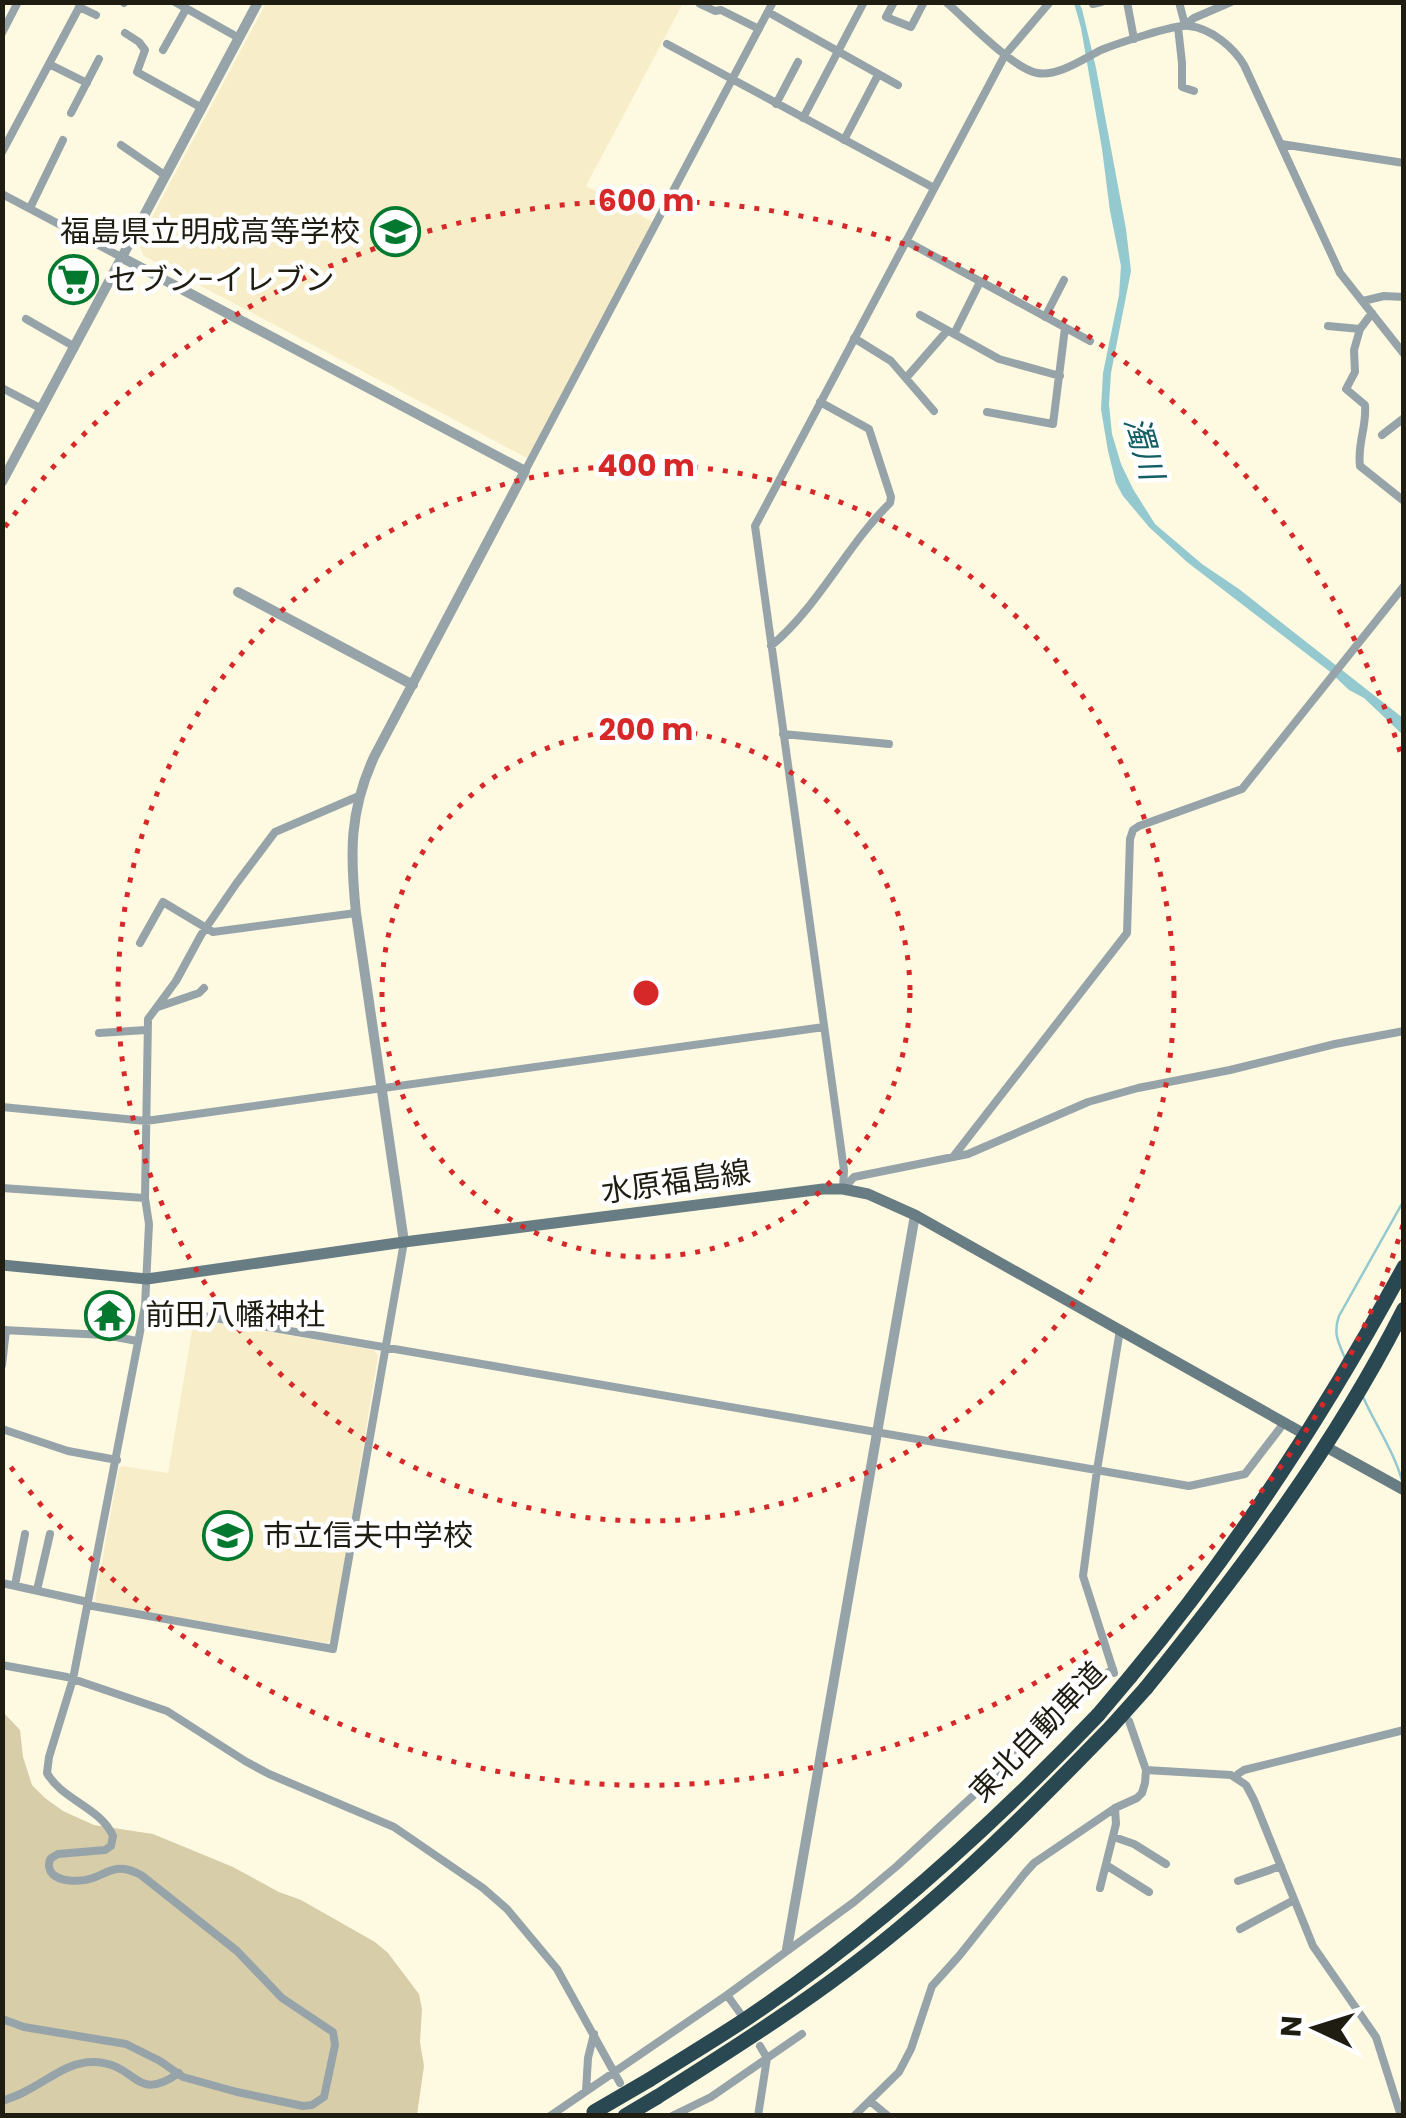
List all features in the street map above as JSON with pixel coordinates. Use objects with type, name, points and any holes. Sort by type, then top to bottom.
[{"type":"highway","name":"東北自動車道","points":[[591,2114],[747,2018],[883,1915],[1007,1806],[1098,1714],[1119,1673],[1172,1628],[1239,1538],[1317,1420],[1404,1267]]},
{"type":"highway","name":"東北自動車道","points":[[625,2116],[770,2024],[895,1932],[1019,1820],[1111,1727],[1207,1613],[1262,1540],[1330,1441],[1404,1309]]},
{"type":"main road","name":"水原福島線","points":[[2,1265],[147,1279],[758,1196],[843,1189],[868,1194],[915,1215],[1299,1432]]},
{"type":"main road","points":[[1330,1441],[1401,1488]]},
{"type":"street","points":[[2,32],[18,2]]},
{"type":"street","points":[[67,2],[96,15]]},
{"type":"street","points":[[176,2],[239,38]]},
{"type":"street","points":[[2,482],[258,2]]},
{"type":"street","points":[[802,118],[864,2]]},
{"type":"street","points":[[894,2],[886,17],[911,28],[924,2]]},
{"type":"street","points":[[843,1189],[844,1170],[756,526],[1006,55],[1050,2]]},
{"type":"street","points":[[1127,2],[1134,39]]},
{"type":"street","points":[[1178,2],[1182,87],[1194,90]]},
{"type":"street","points":[[951,4],[1006,55],[1024,69],[1037,73],[1052,72],[1134,39],[1182,26],[1231,2]]},
{"type":"street","points":[[700,4],[759,29]]},
{"type":"street","points":[[2,152],[80,6]]},
{"type":"street","points":[[2,1583],[88,1603],[333,1648],[404,1242],[356,913],[350,845],[359,796],[374,757],[770,7],[837,52],[898,85]]},
{"type":"street","points":[[163,50],[186,9]]},
{"type":"street","points":[[1182,26],[1204,30],[1240,58],[1340,273],[1404,354]]},
{"type":"street","points":[[125,33],[145,50],[137,72],[202,108]]},
{"type":"street","points":[[667,44],[934,188]]},
{"type":"street","points":[[71,113],[99,59]]},
{"type":"street","points":[[776,104],[798,62]]},
{"type":"street","points":[[48,64],[86,83]]},
{"type":"street","points":[[844,140],[878,75]]},
{"type":"street","points":[[30,208],[63,140]]},
{"type":"street","points":[[1281,144],[1404,162]]},
{"type":"street","points":[[121,145],[166,176]]},
{"type":"street","points":[[2,194],[525,471]]},
{"type":"street","points":[[906,241],[1090,342]]},
{"type":"street","points":[[1045,317],[1064,280]]},
{"type":"street","points":[[906,378],[951,332],[980,282]]},
{"type":"street","points":[[1363,301],[1404,297]]},
{"type":"street","points":[[1372,313],[1360,329],[1354,350],[1355,372],[1346,390],[1365,405],[1360,466],[1404,502]]},
{"type":"street","points":[[920,315],[1008,363],[1060,376]]},
{"type":"street","points":[[26,318],[75,347]]},
{"type":"street","points":[[1328,326],[1360,329]]},
{"type":"street","points":[[987,412],[1053,424],[1065,328]]},
{"type":"street","points":[[854,338],[880,352],[934,411]]},
{"type":"street","points":[[2,388],[42,410]]},
{"type":"street","points":[[772,646],[785,635],[890,503],[869,429],[820,402]]},
{"type":"street","points":[[1382,434],[1404,418]]},
{"type":"street","points":[[954,1157],[1127,933],[1133,830],[1242,789],[1404,586]]},
{"type":"street","points":[[238,592],[413,684]]},
{"type":"street","points":[[783,734],[889,744]]},
{"type":"street","points":[[2,2019],[24,2027],[134,2047],[183,2076],[237,2092],[302,2106],[312,2105],[324,2096],[333,2061],[333,2032],[282,1998],[237,1951],[130,1869],[115,1869],[89,1880],[70,1880],[51,1873],[52,1857],[106,1850],[113,1841],[109,1828],[59,1788],[48,1772],[73,1679],[145,1306],[149,1224],[145,1198],[148,1019],[176,981],[206,928],[275,832],[359,796]]},
{"type":"street","points":[[140,943],[162,902],[213,932],[356,913]]},
{"type":"street","points":[[158,1007],[200,993],[204,988]]},
{"type":"street","points":[[2,1108],[146,1122],[824,1026]]},
{"type":"street","points":[[99,1033],[146,1030]]},
{"type":"street","points":[[843,1189],[854,1177],[968,1154],[1088,1102],[1404,1031]]},
{"type":"street","points":[[2,1188],[145,1198]]},
{"type":"street","points":[[787,1949],[915,1215]]},
{"type":"street","points":[[145,1306],[1189,1486],[1245,1474],[1284,1422]]},
{"type":"street","points":[[2,1365],[4,1330],[105,1335],[138,1342]]},
{"type":"street","points":[[550,2116],[728,1996],[814,1932],[897,1866],[1000,1771],[1069,1700],[1119,1673],[1083,1576],[1120,1330]]},
{"type":"street","points":[[2,1429],[68,1451],[117,1460]]},
{"type":"street","points":[[15,1586],[26,1534]]},
{"type":"street","points":[[37,1590],[50,1534]]},
{"type":"street","points":[[2,1665],[73,1679],[167,1711],[269,1774],[394,1827],[507,1909],[557,1969],[620,2083]]},
{"type":"street","points":[[854,2116],[898,2072],[911,2048],[932,1986],[1025,1873],[1034,1863],[1142,1793],[1146,1770],[1129,1721]]},
{"type":"street","points":[[1237,1778],[1244,1770],[1404,1730]]},
{"type":"street","points":[[1146,1770],[1231,1775],[1246,1784],[1319,1957],[1376,2036],[1401,2116]]},
{"type":"street","points":[[1100,1888],[1114,1836],[1115,1808]]},
{"type":"street","points":[[1114,1836],[1166,1864]]},
{"type":"street","points":[[1106,1866],[1149,1892]]},
{"type":"street","points":[[1238,1881],[1280,1866]]},
{"type":"street","points":[[1240,1929],[1294,1900]]},
{"type":"street","points":[[728,1996],[740,2014]]},
{"type":"street","points":[[586,2092],[594,2034]]},
{"type":"street","points":[[672,2116],[711,2096],[802,2034]]},
{"type":"street","points":[[758,2116],[767,2058],[760,2046]]},
{"type":"street","points":[[2,2101],[76,2063],[122,2067],[148,2086],[162,2085],[179,2073]]},
{"type":"street","points":[[870,2101],[888,2116]]},
{"type":"shaded area","name":"福島県立明成高等学校","points":[[266,3],[683,3],[586,186],[653,222],[529,459],[144,256],[138,243]]},
{"type":"shaded area","name":"市立信夫中学校","points":[[194,1319],[374,1350],[378,1356],[332,1638],[327,1643],[98,1604],[95,1599],[119,1468],[168,1473]]},
{"type":"shaded area","points":[[2,1711],[20,1730],[32,1785],[63,1811],[94,1825],[153,1834],[233,1867],[301,1900],[388,1953],[419,1994],[422,2009],[420,2042],[424,2066],[417,2115],[3,2115]]},
{"type":"water","name":"濁川","points":[[1074,3],[1082,9],[1096,68],[1131,271],[1111,373],[1109,404],[1121,464],[1155,524],[1403,718],[1403,735],[1364,698],[1187,562],[1149,527],[1116,483],[1101,409],[1103,373],[1121,266]]},
{"type":"waterway","points":[[1345,1358],[1336,1333],[1339,1316],[1404,1200]]},
{"type":"waterway","points":[[1363,1397],[1403,1484]]},
{"type":"place","name":"福島県立明成高等学校","points":[[395,232]]},
{"type":"place","name":"セブン-イレブン","points":[[73,280]]},
{"type":"place","name":"前田八幡神社","points":[[110,1315]]},
{"type":"place","name":"市立信夫中学校","points":[[228,1536]]}]
